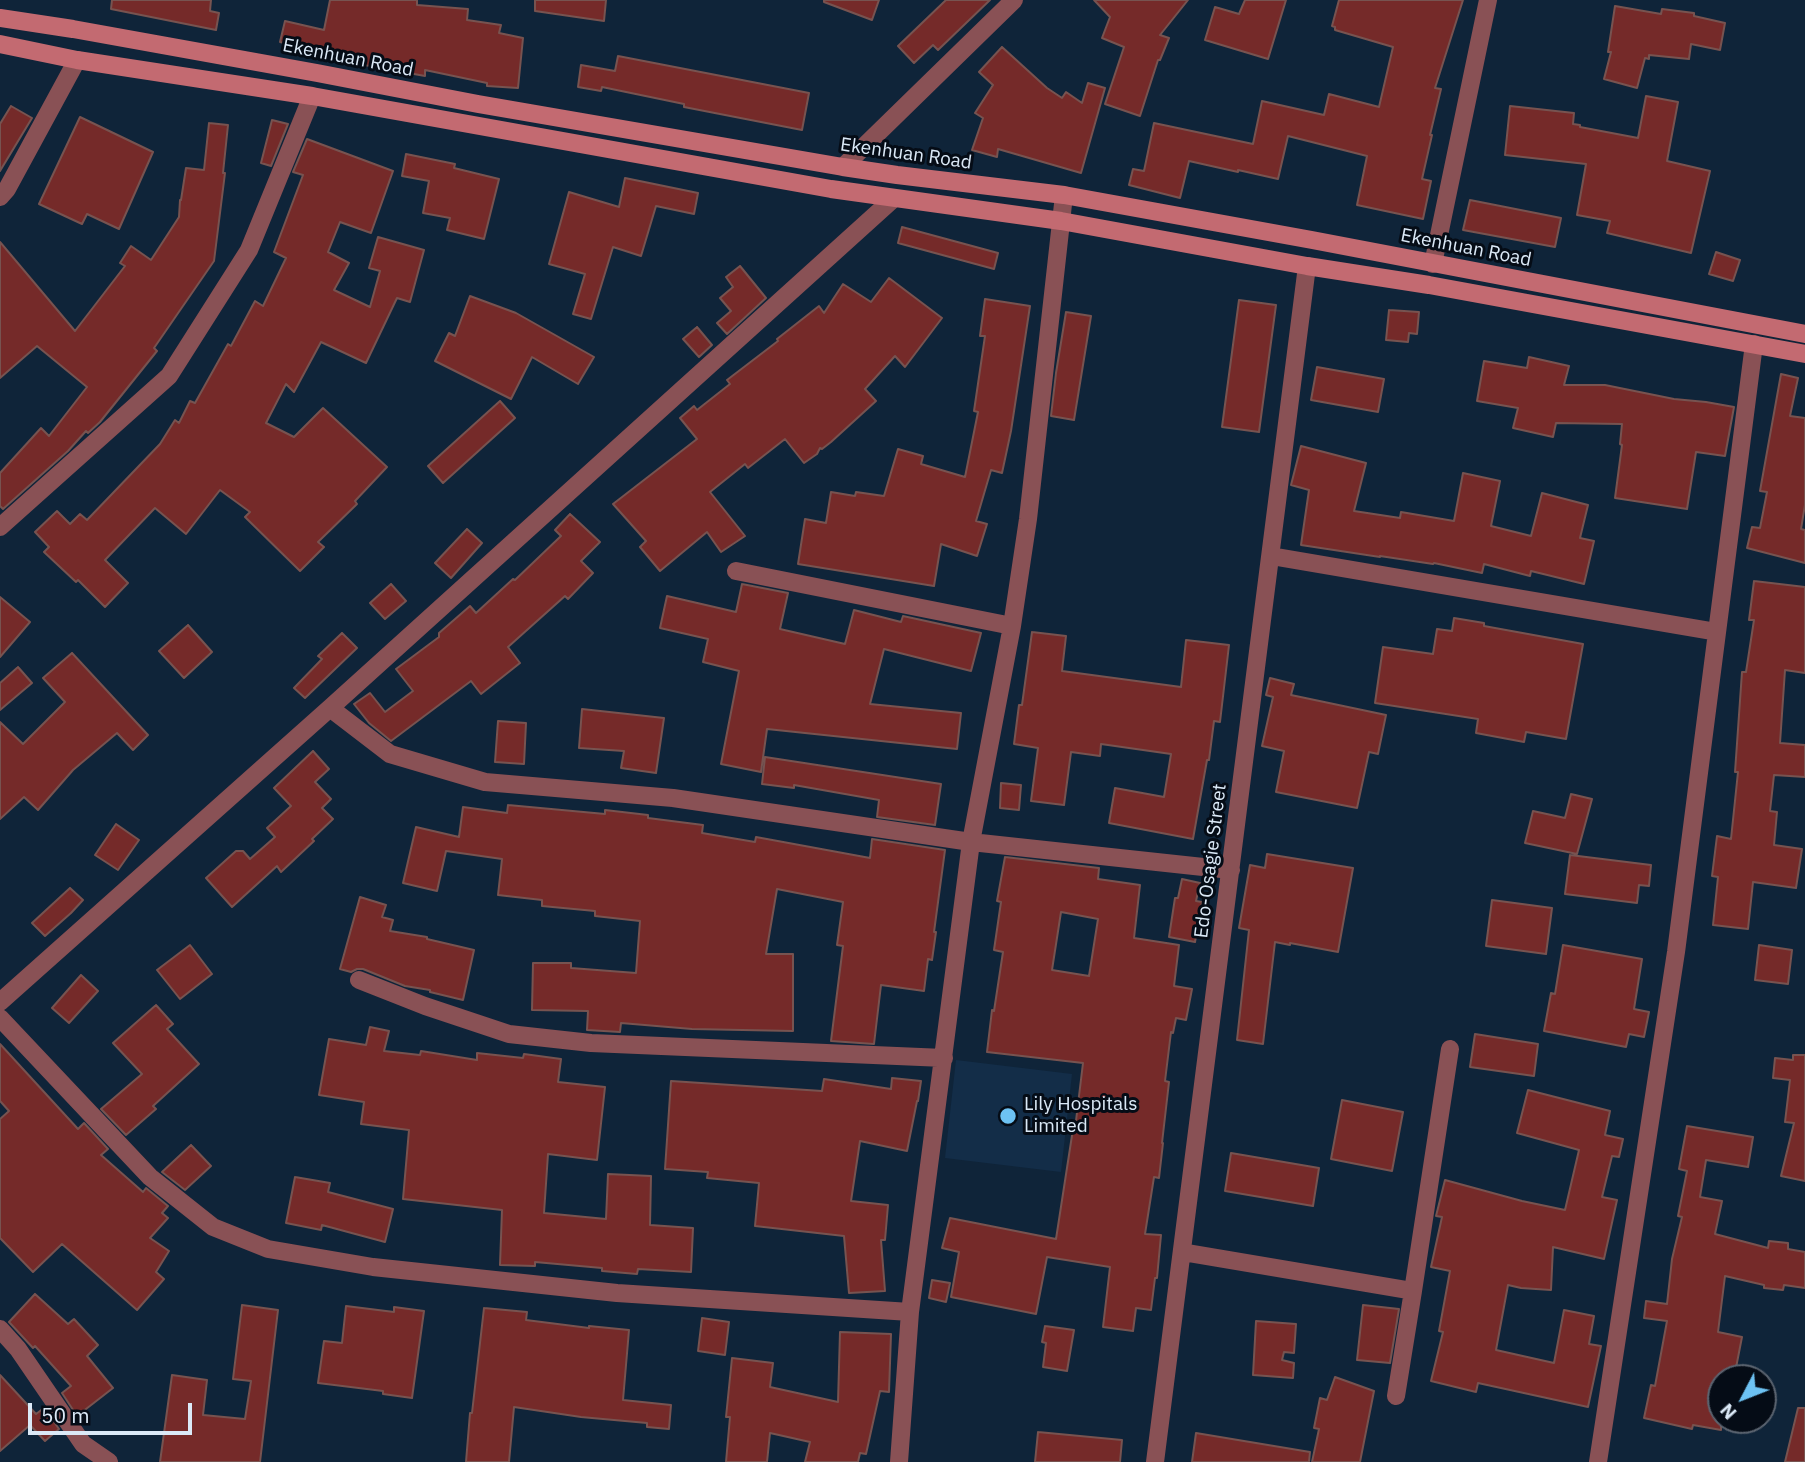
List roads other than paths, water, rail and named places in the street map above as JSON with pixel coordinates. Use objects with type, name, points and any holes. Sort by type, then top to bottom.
[{"type":"main road","name":"Ekenhuan Road","points":[[0,18],[843,167],[1064,195],[1805,334]]},
{"type":"main road","points":[[0,44],[77,60],[312,96],[831,189],[1061,221],[1805,354]]},
{"type":"street","points":[[843,167],[1014,0]]},
{"type":"street","points":[[1433,264],[1488,0]]},
{"type":"street","points":[[0,197],[7,189],[77,60]]},
{"type":"street","points":[[0,527],[169,376],[249,250],[312,96]]},
{"type":"street","points":[[899,1462],[910,1312],[971,842],[1012,626],[1028,519],[1064,195]]},
{"type":"street","points":[[0,1002],[893,199]]},
{"type":"street","name":"Edo-Osagie Street","points":[[1155,1462],[1307,266]]},
{"type":"street","points":[[1598,1462],[1676,951],[1754,344]]},
{"type":"street","points":[[1271,556],[1717,632]]},
{"type":"street","points":[[736,571],[1012,626]]},
{"type":"street","points":[[330,708],[390,754],[485,782],[673,798],[971,842],[1231,870]]},
{"type":"street","points":[[359,980],[425,1006],[509,1034],[591,1043],[944,1058]]},
{"type":"street","points":[[0,1018],[150,1177],[213,1227],[268,1249],[373,1267],[617,1293],[910,1312]]},
{"type":"street","points":[[1396,1396],[1450,1049]]},
{"type":"street","points":[[1182,1252],[1413,1291]]},
{"type":"street","points":[[0,1329],[18,1349],[83,1444],[109,1462]]},
{"type":"place","name":"Lily Hospitals Limited","points":[[1008,1116]]}]
